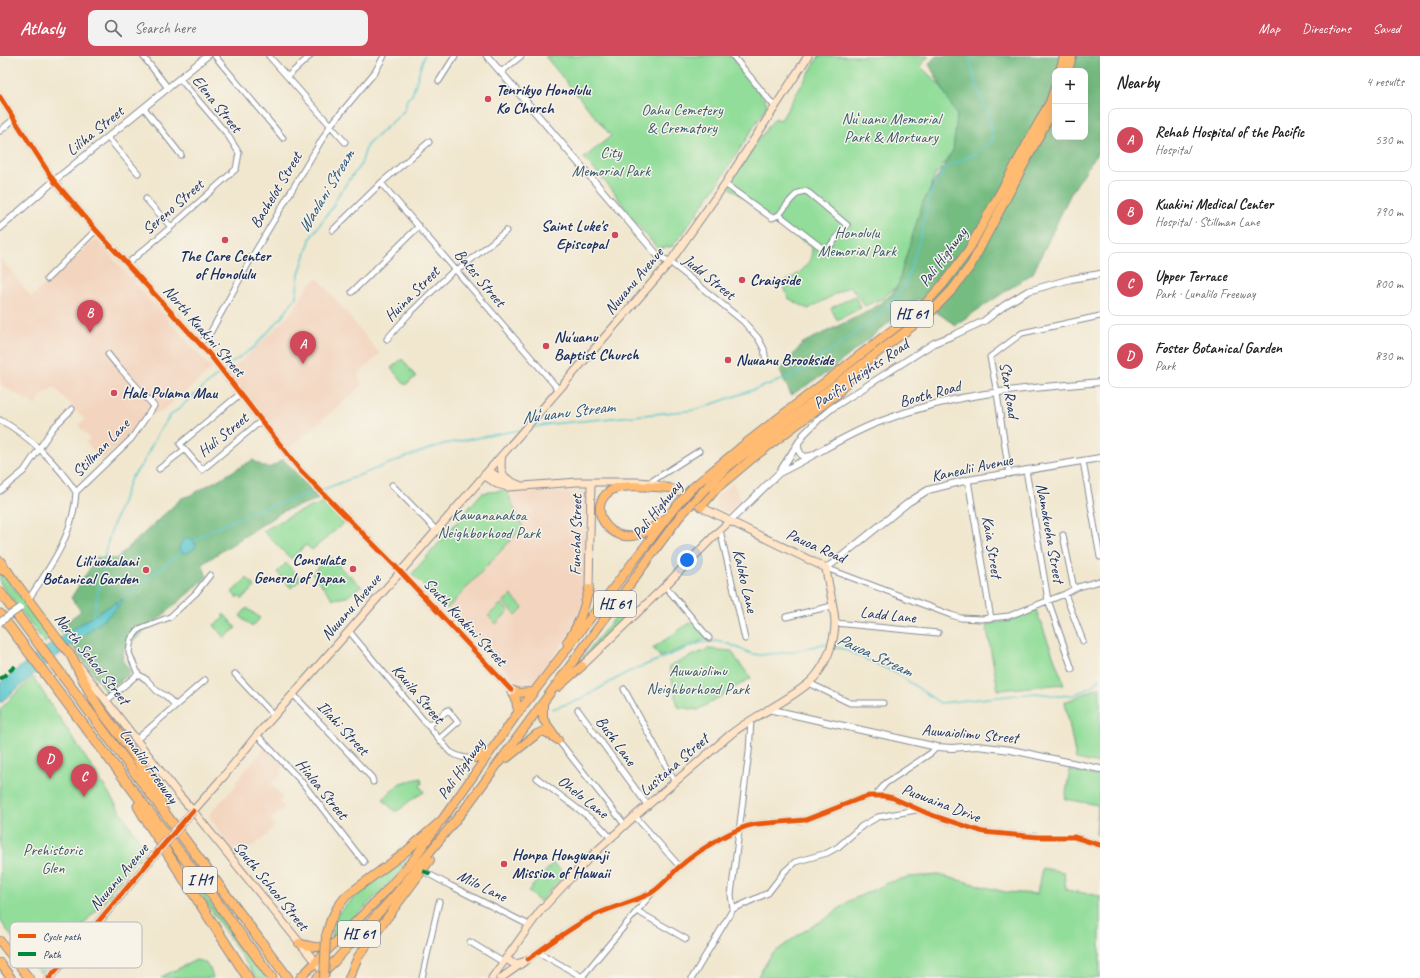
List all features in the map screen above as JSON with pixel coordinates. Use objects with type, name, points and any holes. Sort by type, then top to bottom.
[{"type":"highway","name":"Lunalilo Freeway","points":[[0,592],[288,978]]},
{"type":"highway","name":"Lunalilo Freeway","points":[[0,614],[212,895],[272,978]]},
{"type":"highway","points":[[72,656],[90,693],[146,773],[169,819]]},
{"type":"highway","points":[[126,783],[146,820],[248,978]]},
{"type":"highway","points":[[247,924],[294,978]]},
{"type":"main road","name":"Nuuanu Avenue","points":[[98,922],[224,776],[257,735],[670,262],[725,184],[808,56]]},
{"type":"main road","points":[[1061,68],[1064,56]]},
{"type":"main road","points":[[1069,68],[1072,56]]},
{"type":"main road","name":"Pali Highway","points":[[300,978],[384,893],[414,859],[498,740],[672,511],[699,481],[741,446],[904,321],[944,284],[976,238],[1052,96]]},
{"type":"main road","name":"Pali Highway","points":[[317,978],[325,976],[335,961],[394,896],[494,770],[680,516],[728,466],[931,312],[952,289],[971,265],[1052,112]]},
{"type":"main road","points":[[701,507],[716,489],[748,462],[837,394],[866,361]]},
{"type":"main road","points":[[503,454],[501,464],[503,474],[509,481],[521,486]]},
{"type":"main road","name":"Pauoa Road","points":[[487,473],[499,485],[512,487],[591,482],[649,483],[677,490],[701,507],[826,568]]},
{"type":"main road","name":"Funchal Street","points":[[589,589],[591,482]]},
{"type":"main road","points":[[669,488],[618,488],[607,494],[603,499],[600,514],[608,529],[617,534],[630,536],[639,535],[649,530],[672,511]]},
{"type":"main road","name":"Pacific Heights Road","points":[[582,666],[730,521]]},
{"type":"main road","name":"North School Street","points":[[0,561],[4,571],[193,811]]},
{"type":"main road","name":"Lusitana Street","points":[[492,978],[529,924],[572,876],[611,838],[731,734],[809,683],[822,667],[830,650],[834,636],[835,623],[826,568]]},
{"type":"main road","points":[[498,740],[497,735],[571,636],[584,611],[589,589]]},
{"type":"main road","points":[[551,692],[582,666]]},
{"type":"main road","points":[[511,690],[519,693],[529,692]]},
{"type":"main road","points":[[511,690],[518,707]]},
{"type":"main road","points":[[543,703],[543,719],[558,740]]},
{"type":"main road","points":[[494,770],[537,734],[544,731],[558,740]]},
{"type":"main road","points":[[475,758],[490,752]]},
{"type":"main road","name":"South School Street","points":[[193,811],[316,962],[325,976]]},
{"type":"main road","points":[[349,978],[358,957],[423,871],[457,817]]},
{"type":"main road","points":[[325,976],[326,936],[330,922],[337,908],[346,896],[403,854],[442,820]]},
{"type":"main road","points":[[299,943],[309,947],[330,945],[344,934]]},
{"type":"main road","points":[[0,941],[10,954]]},
{"type":"main road","points":[[504,960],[512,964],[516,964],[528,959]]},
{"type":"main road","points":[[502,978],[528,959]]},
{"type":"main road","points":[[0,963],[11,978]]},
{"type":"main road","points":[[21,968],[29,978]]},
{"type":"main road","name":"Nuuanu Avenue","points":[[49,978],[58,968]]},
{"type":"street","points":[[143,56],[168,88]]},
{"type":"street","points":[[215,56],[283,138]]},
{"type":"street","points":[[269,56],[345,142]]},
{"type":"street","points":[[288,76],[310,56]]},
{"type":"street","name":"Bachelot Street","points":[[200,343],[209,335],[252,257],[330,126],[375,72],[384,56]]},
{"type":"street","points":[[440,81],[455,56]]},
{"type":"street","name":"Judd Street","points":[[487,56],[654,251],[659,256],[670,262],[743,321],[758,338],[764,349],[766,361]]},
{"type":"street","points":[[501,72],[521,56]]},
{"type":"street","points":[[733,56],[775,107]]},
{"type":"street","name":"Liliha Street","points":[[0,228],[54,181],[180,79],[203,57]]},
{"type":"street","name":"Elena Street","points":[[180,79],[227,134],[239,153],[236,169]]},
{"type":"street","name":"North Kuakini Street","points":[[0,97],[54,181],[126,264],[200,343],[300,470],[400,572]]},
{"type":"street","points":[[144,108],[181,155]]},
{"type":"street","points":[[0,131],[14,119]]},
{"type":"street","points":[[108,138],[138,173]]},
{"type":"street","points":[[333,230],[381,183],[428,142]]},
{"type":"street","name":"Sereno Street","points":[[126,264],[171,227],[236,169]]},
{"type":"street","name":"Bates Street","points":[[381,183],[559,390]]},
{"type":"street","points":[[725,184],[772,218],[779,214],[794,196],[801,192],[809,193],[847,225],[826,251],[779,214]]},
{"type":"street","points":[[146,199],[171,227]]},
{"type":"street","points":[[352,292],[419,226]]},
{"type":"street","points":[[47,279],[96,230]]},
{"type":"street","name":"Huina Street","points":[[387,339],[408,314],[452,272],[462,267],[506,231]]},
{"type":"street","name":"Pacific Heights Road","points":[[730,521],[779,473],[812,426],[832,408],[934,343],[984,321],[1005,305],[1028,291],[1071,279],[1100,274]]},
{"type":"street","name":"Star Road","points":[[1009,474],[997,392],[990,357],[1022,333],[1100,316]]},
{"type":"street","name":"Stillman Lane","points":[[28,600],[58,554],[72,519],[76,492],[131,440],[154,406],[108,354]]},
{"type":"street","name":"Booth Road","points":[[779,473],[852,434],[879,422],[927,406],[997,392],[1100,382]]},
{"type":"street","points":[[159,469],[184,450],[180,444],[240,394]]},
{"type":"street","points":[[0,491],[24,471],[53,428],[72,410]]},
{"type":"street","points":[[0,420],[21,432],[39,449],[67,478],[76,492]]},
{"type":"street","name":"Huli Street","points":[[184,450],[202,470],[261,421]]},
{"type":"street","points":[[798,444],[799,452],[804,457],[813,455]]},
{"type":"street","points":[[649,483],[699,451]]},
{"type":"street","name":"Kanealii Avenue","points":[[826,568],[919,494],[937,487],[968,480],[1100,458]]},
{"type":"street","points":[[1083,461],[1100,557]]},
{"type":"street","name":"Namokueha Street","points":[[1026,470],[1048,600],[1072,669]]},
{"type":"street","name":"Kaia Street","points":[[968,480],[991,619]]},
{"type":"street","points":[[392,485],[436,530]]},
{"type":"street","name":"Kaloko Lane","points":[[720,530],[745,639]]},
{"type":"street","points":[[1063,535],[1074,589]]},
{"type":"street","name":"Pauoa Road","points":[[826,568],[961,618],[991,619],[1010,616],[1074,589],[1100,581]]},
{"type":"street","name":"South Kuakini Street","points":[[400,572],[511,690]]},
{"type":"street","points":[[175,705],[138,674],[129,653],[131,639],[139,629],[170,617],[196,593],[210,575]]},
{"type":"street","points":[[665,586],[709,638]]},
{"type":"street","points":[[1065,594],[1083,641]]},
{"type":"street","points":[[0,622],[20,608],[28,600]]},
{"type":"street","points":[[786,617],[832,606]]},
{"type":"street","name":"Ladd Lane","points":[[835,623],[938,633]]},
{"type":"street","name":"Kauila Street","points":[[349,631],[450,752],[467,759],[475,758]]},
{"type":"street","points":[[106,701],[138,674]]},
{"type":"street","points":[[235,674],[274,716]]},
{"type":"street","points":[[136,740],[205,680]]},
{"type":"street","points":[[809,683],[850,702],[883,703]]},
{"type":"street","points":[[624,689],[675,782]]},
{"type":"street","name":"Iliahi Street","points":[[293,694],[372,778],[373,782]]},
{"type":"street","name":"Auwaiolimu Street","points":[[768,709],[937,747],[952,748],[978,746],[1011,750],[1100,768]]},
{"type":"street","points":[[428,726],[448,710],[458,722],[439,739]]},
{"type":"street","name":"Bush Lane","points":[[578,710],[648,806]]},
{"type":"street","points":[[733,909],[731,895],[749,752],[751,720]]},
{"type":"street","name":"Hialoa Street","points":[[257,735],[301,781],[364,862]]},
{"type":"street","points":[[558,740],[625,825]]},
{"type":"street","points":[[875,796],[886,783],[931,753],[937,747]]},
{"type":"street","name":"Ohelo Lane","points":[[537,778],[598,824],[611,838]]},
{"type":"street","name":"Puowaina Drive","points":[[528,959],[573,927],[598,914],[653,892],[680,867],[709,845],[750,825],[805,820],[860,799],[875,796],[893,798],[916,810],[983,832],[1038,837],[1074,837],[1100,845]]},
{"type":"street","points":[[692,978],[733,909],[768,893],[785,871],[795,862],[827,853],[838,847],[862,826],[878,817],[892,813],[916,810]]},
{"type":"street","points":[[635,816],[680,867]]},
{"type":"street","name":"Milo Lane","points":[[423,871],[529,924]]},
{"type":"street","points":[[538,952],[583,977],[653,892]]},
{"type":"street","points":[[422,978],[439,902]]},
{"type":"street","points":[[637,912],[686,939]]},
{"type":"street","points":[[470,942],[504,960]]},
{"type":"shaded area","points":[[96,239],[212,369],[165,409],[139,423],[125,441],[102,460],[86,442],[90,439],[78,425],[85,420],[54,387],[41,395],[36,406],[0,384],[0,290],[3,284],[0,281],[0,257],[31,297]]},
{"type":"shaded area","points":[[318,278],[380,354],[358,375],[362,386],[285,451],[226,374],[291,313],[310,284]]},
{"type":"shaded area","points":[[733,482],[742,503],[730,515],[717,508],[716,501],[717,496]]},
{"type":"shaded area","points":[[506,490],[586,493],[586,588],[581,608],[568,637],[527,692],[447,609],[523,527]]},
{"type":"shaded area","points":[[266,747],[285,766],[280,771],[282,774],[271,784],[283,798],[279,802],[285,807],[271,820],[275,824],[267,835],[237,859],[210,817],[210,813],[237,784],[235,782]]},
{"type":"green space","name":"Oahu Cemetery & Crematory","points":[[545,56],[731,56],[767,103],[767,106],[719,182],[673,246],[658,249],[629,215],[614,192],[584,158],[611,136]]},
{"type":"green space","points":[[819,56],[929,56],[920,66],[974,118],[981,144],[944,163],[935,175],[901,283],[883,298],[865,306],[850,286],[808,309],[788,298],[783,283],[799,273],[807,265],[810,260],[812,248],[725,184],[775,118],[781,120]]},
{"type":"green space","points":[[936,56],[1100,56],[1100,149],[1071,193],[1033,273],[955,325],[918,299],[828,372],[791,395],[780,371],[803,343],[871,310],[892,294],[899,283],[923,202],[953,150],[957,116],[929,64]]},
{"type":"green space","points":[[855,296],[861,308],[837,320],[831,308]]},
{"type":"green space","points":[[402,359],[416,377],[405,385],[391,368]]},
{"type":"green space","name":"Lili'uokalani Botanical Garden","points":[[283,459],[319,499],[283,511],[202,564],[207,577],[124,649],[122,660],[131,672],[107,693],[59,628],[81,611],[71,598],[97,557],[116,559],[182,498],[191,495],[253,460],[262,466],[271,467]]},
{"type":"green space","name":"Kawananakoa Neighborhood Park","points":[[506,490],[523,527],[447,609],[412,574],[482,493]]},
{"type":"green space","points":[[325,502],[344,523],[312,550],[306,545],[291,559],[263,531],[293,514]]},
{"type":"green space","points":[[329,556],[362,587],[358,588],[347,597],[333,599],[312,573]]},
{"type":"green space","points":[[286,563],[301,579],[291,588],[277,572]]},
{"type":"green space","points":[[0,572],[18,593],[49,635],[48,640],[45,643],[0,583]]},
{"type":"green space","points":[[247,578],[255,587],[242,599],[239,596],[237,598],[232,592]]},
{"type":"green space","points":[[511,595],[523,608],[516,615],[503,602]]},
{"type":"green space","points":[[627,603],[635,610],[579,662]]},
{"type":"green space","points":[[501,604],[509,611],[496,624],[488,616]]},
{"type":"green space","points":[[247,608],[260,618],[252,627],[240,616]]},
{"type":"green space","points":[[1036,610],[1064,684],[998,690],[986,624],[1009,621]]},
{"type":"green space","points":[[224,614],[236,628],[224,638],[214,625],[224,618],[222,616]]},
{"type":"green space","name":"Auwaiolimu Neighborhood Park","points":[[694,620],[709,638],[660,657],[653,648]]},
{"type":"green space","name":"Auwaiolimu Neighborhood Park","points":[[708,649],[732,651],[751,678],[698,710],[678,707],[669,666]]},
{"type":"green space","name":"Prehistoric Glen","points":[[33,677],[145,849],[110,891],[111,893],[86,922],[10,922],[10,934],[0,920],[0,709]]},
{"type":"green space","points":[[1100,687],[1100,764],[1076,759],[1065,702]]},
{"type":"green space","points":[[1070,770],[1100,777],[1100,836],[1096,834],[1098,805],[1065,799]]},
{"type":"green space","points":[[421,778],[422,784],[420,786],[424,792],[399,810],[394,811],[383,799],[400,783]]},
{"type":"green space","points":[[407,861],[400,872],[330,943],[334,922],[337,915],[344,907],[366,888]]},
{"type":"green space","points":[[553,863],[565,874],[540,902],[528,891]]},
{"type":"green space","points":[[182,866],[239,940],[267,978],[256,978]]},
{"type":"green space","points":[[1042,868],[1064,872],[1066,890],[1100,896],[1100,978],[757,978],[771,955],[801,933],[828,917],[849,901],[888,883],[908,877],[939,875],[1005,892],[1037,894]]},
{"type":"green space","points":[[196,960],[203,962],[208,966],[213,978],[161,978],[161,977]]},
{"type":"green space","points":[[35,968],[45,968],[41,973]]},
{"type":"water","points":[[187,538],[194,540],[196,547],[187,553],[180,552],[180,544]]},
{"type":"water","points":[[124,598],[113,612],[0,703],[0,683],[60,638]]},
{"type":"waterway","name":"Waolani Stream","points":[[223,369],[253,348],[282,317],[296,297],[299,274],[311,237],[334,205],[338,195],[361,164],[367,145],[405,109],[407,99],[412,95],[424,56]]},
{"type":"waterway","name":"Nuʻuanu Stream","points":[[530,428],[551,424],[695,410],[796,375],[874,320],[905,286],[921,235],[930,193],[945,168],[976,153],[993,140],[989,117],[975,82],[970,59],[973,56]]},
{"type":"waterway","name":"Waolani Stream","points":[[93,618],[103,573],[105,552],[111,531],[131,478],[143,463],[159,431],[170,416],[221,372]]},
{"type":"waterway","name":"Nuʻuanu Stream","points":[[322,490],[406,457],[444,444],[520,430]]},
{"type":"waterway","name":"Nuʻuanu Stream","points":[[194,541],[212,530],[257,510],[318,491]]},
{"type":"waterway","name":"Nuʻuanu Stream","points":[[123,599],[182,551]]},
{"type":"waterway","points":[[64,630],[68,635]]},
{"type":"waterway","name":"Pauoa Stream","points":[[552,709],[579,700],[628,672],[700,643],[715,641],[726,643],[759,655],[792,652],[823,644],[828,645]]},
{"type":"waterway","name":"Pauoa Stream","points":[[834,647],[844,649],[896,673],[940,703],[1036,693],[1059,696],[1074,695],[1091,687],[1100,679]]},
{"type":"marked path","points":[[0,679],[18,664]]},
{"type":"marked path","points":[[423,871],[433,875]]},
{"type":"cycle path","points":[[0,97],[54,181],[96,230],[210,355],[300,470],[396,567],[511,690]]},
{"type":"cycle path","points":[[528,959],[562,935],[597,914],[651,893],[662,885],[678,868],[705,848],[737,830],[757,824],[805,820],[869,796],[884,796],[893,798],[929,814],[983,832],[1038,837],[1074,837],[1100,845]]},
{"type":"cycle path","points":[[98,922],[193,811]]},
{"type":"cycle path","points":[[49,978],[58,968]]},
{"type":"place","name":"Tenrikyo Honolulu Ko Church","points":[[488,99]]},
{"type":"place","name":"Saint Luke's Episcopal","points":[[615,235]]},
{"type":"place","name":"The Care Center of Honolulu","points":[[225,240]]},
{"type":"place","name":"Craigside","points":[[742,280]]},
{"type":"place","name":"Kuakini Medical Center","points":[[90,333]]},
{"type":"place","name":"Nu'uanu Baptist Church","points":[[546,346]]},
{"type":"place","name":"Nuuanu Brookside","points":[[728,360]]},
{"type":"place","name":"Rehab Hospital of the Pacific","points":[[303,364]]},
{"type":"place","name":"Hale Pulama Mau","points":[[114,393]]},
{"type":"place","name":"Consulate General of Japan","points":[[353,569]]},
{"type":"place","name":"Lili'uokalani Botanical Garden","points":[[146,570]]},
{"type":"place","name":"Foster Botanical Garden","points":[[50,779]]},
{"type":"place","name":"Upper Terrace","points":[[84,797]]},
{"type":"place","name":"Honpa Hongwanji Mission of Hawaii","points":[[504,864]]},
{"type":"park label","name":"Nuʻuanu Memorial Park & Mortuary","points":[[891,128]]},
{"type":"park label","name":"City Memorial Park","points":[[611,162]]},
{"type":"park label","name":"Honolulu Memorial Park","points":[[857,242]]}]
